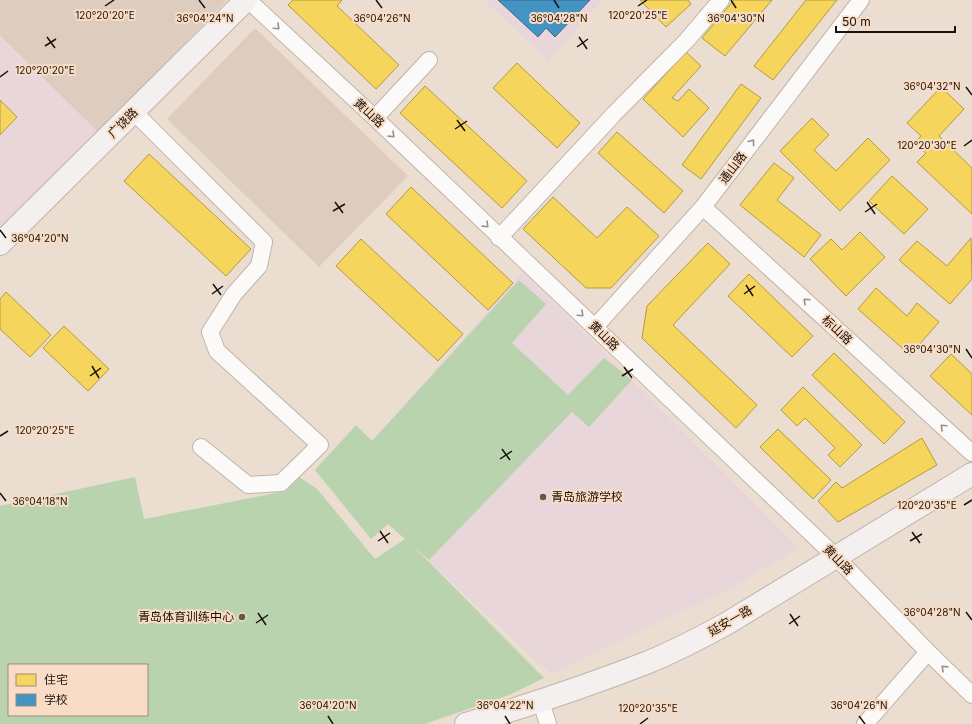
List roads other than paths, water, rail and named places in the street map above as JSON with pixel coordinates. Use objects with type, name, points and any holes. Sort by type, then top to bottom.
[{"type":"main road","name":"广饶路","points":[[0,244],[247,0]]},
{"type":"main road","name":"延安一路","points":[[466,724],[541,702],[647,663],[687,645],[726,624],[972,474]]},
{"type":"street","name":"黄山路","points":[[247,0],[375,118],[499,238],[595,327],[836,557],[972,695]]},
{"type":"street","points":[[499,238],[614,114],[687,40],[720,0]]},
{"type":"street","name":"通山路","points":[[595,327],[703,207],[861,0]]},
{"type":"street","points":[[375,118],[429,60]]},
{"type":"street","points":[[134,112],[264,242],[259,266],[234,294],[210,332],[217,351],[320,445],[281,483],[248,485],[202,447]]},
{"type":"street","name":"标山路","points":[[703,207],[972,453]]},
{"type":"street","points":[[865,724],[928,652]]},
{"type":"street","points":[[541,702],[548,724]]},
{"type":"place","name":"青岛旅游学校","points":[[543,497]]},
{"type":"place","name":"青岛体育训练中心","points":[[242,617]]}]
